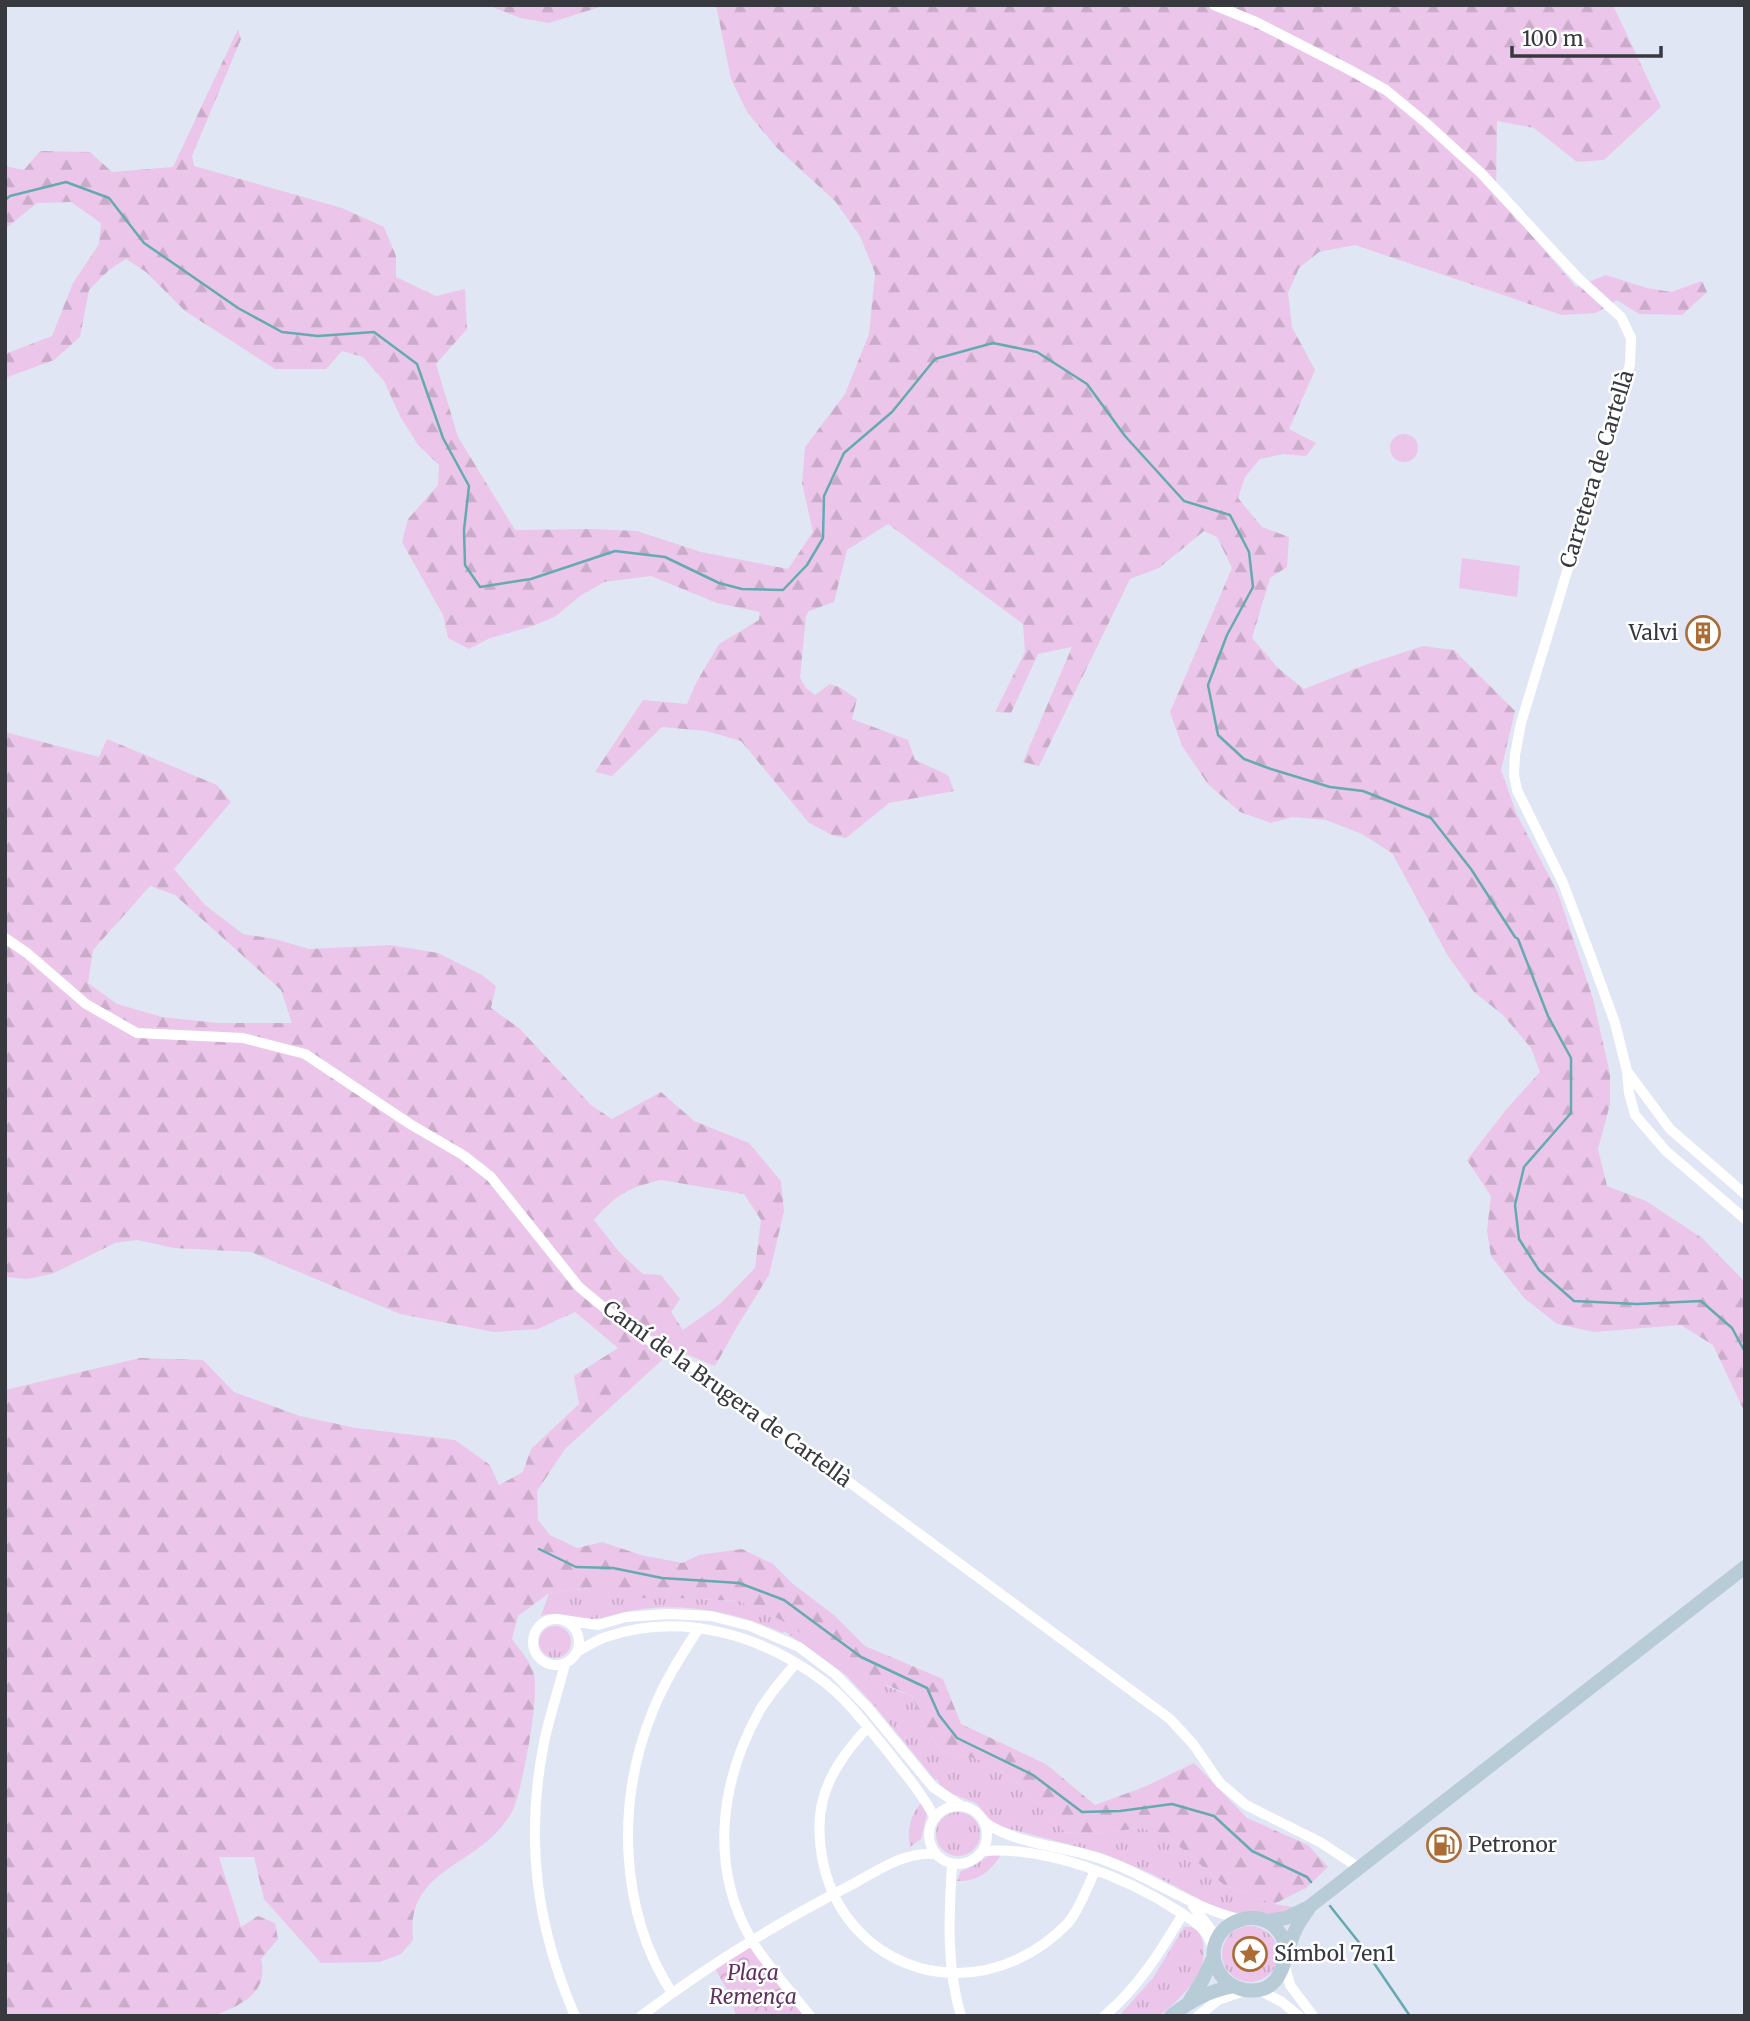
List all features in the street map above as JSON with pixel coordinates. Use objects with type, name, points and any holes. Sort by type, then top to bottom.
[{"type":"main road","points":[[1266,1921],[1286,1918],[1310,1907],[1745,1567]]},
{"type":"main road","points":[[1186,2003],[1213,1991],[1246,1989],[1274,1981],[1286,1959],[1295,1930],[1310,1907]]},
{"type":"main road","points":[[1171,2016],[1186,2003],[1202,1981],[1223,1930],[1240,1919],[1258,1918],[1281,1933],[1286,1959]]},
{"type":"main road","points":[[1215,1948],[1220,1974],[1246,1989]]},
{"type":"street","name":"Carretera de Cartellà","points":[[1214,5],[1256,22],[1386,90],[1481,173],[1578,278],[1621,317],[1627,326],[1631,338],[1630,364],[1521,723],[1514,775],[1517,790],[1563,883],[1615,1023],[1635,1115],[1666,1151],[1745,1219]]},
{"type":"street","name":"Camí de la Brugera de Cartellà","points":[[5,938],[27,953],[86,1004],[137,1033],[243,1038],[305,1054],[410,1124],[463,1154],[491,1177],[579,1287],[629,1329],[696,1369],[1170,1719],[1193,1744],[1220,1783],[1245,1805],[1320,1842],[1361,1868]]},
{"type":"street","name":"Carretera de Cartellà","points":[[1627,1071],[1670,1129],[1745,1194]]},
{"type":"street","points":[[1635,1115],[1639,1107],[1649,1104]]},
{"type":"street","points":[[565,1664],[547,1664],[539,1660],[533,1650],[534,1632],[540,1624],[549,1619],[598,1625],[626,1617],[668,1614],[711,1616],[750,1626],[799,1647],[835,1674],[867,1707],[933,1787],[961,1806],[975,1811],[984,1822],[988,1834],[984,1849]]},
{"type":"street","points":[[563,1620],[573,1626],[578,1635],[578,1649]]},
{"type":"street","points":[[575,2016],[556,1968],[540,1903],[533,1824],[543,1747],[565,1664],[598,1625]]},
{"type":"street","points":[[578,1649],[605,1637],[634,1630],[670,1627],[731,1633],[766,1646],[825,1682],[868,1727],[937,1815]]},
{"type":"street","points":[[672,1993],[649,1950],[636,1905],[629,1858],[629,1810],[636,1759],[648,1723],[663,1687],[699,1628]]},
{"type":"street","points":[[796,1663],[761,1707],[741,1749],[727,1802],[723,1847],[728,1887],[751,1940],[810,2016]]},
{"type":"street","points":[[868,1727],[851,1745],[834,1772],[822,1803],[819,1835],[833,1894],[854,1927],[887,1955],[921,1969],[953,1974],[998,1968],[1036,1951],[1069,1922],[1095,1871]]},
{"type":"street","points":[[933,1787],[937,1815]]},
{"type":"street","points":[[641,2016],[751,1940],[910,1855],[923,1842],[937,1815],[950,1807],[961,1806]]},
{"type":"street","points":[[984,1822],[1014,1839],[1107,1860],[1189,1901],[1240,1919]]},
{"type":"street","points":[[929,1832],[935,1854],[951,1864],[969,1862],[984,1849],[1014,1839]]},
{"type":"street","points":[[984,1849],[1053,1858],[1136,1888],[1183,1914],[1204,1931],[1215,1948]]},
{"type":"street","points":[[910,1855],[935,1854]]},
{"type":"street","points":[[951,1864],[948,1922],[953,1974],[961,2016]]},
{"type":"street","points":[[1189,1901],[1202,1916],[1215,1948]]},
{"type":"street","points":[[1104,2016],[1138,1983],[1157,1958],[1183,1914]]},
{"type":"street","points":[[1286,1959],[1290,1985],[1313,2016]]},
{"type":"street","points":[[1198,2016],[1218,2000],[1246,1989],[1282,2003],[1299,2016]]},
{"type":"green space","points":[[606,5],[549,23],[520,18],[492,7]]},
{"type":"green space","points":[[716,5],[1613,5],[1661,107],[1604,160],[1577,162],[1534,128],[1497,121],[1496,194],[1576,287],[1606,275],[1647,288],[1671,292],[1702,281],[1707,292],[1682,315],[1639,314],[1617,300],[1596,313],[1562,315],[1355,245],[1319,252],[1299,268],[1288,293],[1292,327],[1315,370],[1289,429],[1316,443],[1306,456],[1283,454],[1260,459],[1245,477],[1238,498],[1262,527],[1289,537],[1287,567],[1270,578],[1252,638],[1278,668],[1304,689],[1423,646],[1454,650],[1515,711],[1501,770],[1517,815],[1558,893],[1593,999],[1610,1074],[1610,1104],[1598,1149],[1607,1186],[1646,1201],[1702,1238],[1745,1282],[1745,1413],[1713,1345],[1681,1325],[1594,1332],[1557,1324],[1524,1298],[1491,1256],[1487,1231],[1491,1196],[1467,1160],[1540,1072],[1531,1048],[1503,1015],[1474,992],[1448,956],[1392,853],[1362,834],[1326,820],[1292,817],[1271,823],[1240,812],[1208,784],[1182,746],[1170,712],[1232,568],[1217,537],[1204,531],[1159,568],[1130,579],[1039,766],[1023,762],[1072,647],[1038,654],[1011,713],[995,712],[1025,652],[1023,624],[888,524],[847,550],[834,602],[809,611],[806,616],[800,678],[806,688],[815,695],[830,684],[857,699],[852,719],[908,740],[915,760],[948,775],[954,791],[889,803],[846,838],[832,835],[809,823],[741,741],[706,731],[662,727],[612,776],[595,772],[643,700],[687,704],[719,644],[759,620],[760,612],[717,603],[651,576],[604,582],[580,596],[556,616],[533,626],[490,638],[469,649],[448,638],[443,615],[402,542],[408,519],[438,485],[439,465],[418,445],[401,418],[384,381],[363,357],[342,351],[326,369],[275,369],[185,311],[146,272],[126,259],[109,270],[89,290],[80,337],[54,360],[5,378],[5,354],[52,336],[73,283],[99,244],[101,223],[71,202],[37,203],[5,229],[5,166],[24,170],[40,151],[90,152],[112,172],[173,167],[238,29],[241,39],[192,156],[194,166],[342,208],[384,227],[396,256],[396,277],[436,296],[465,289],[467,329],[436,364],[458,437],[515,530],[637,531],[701,552],[788,569],[813,532],[802,483],[805,447],[845,394],[869,334],[875,273],[860,236],[835,201],[776,147],[747,112],[731,79]]},
{"type":"green space","points":[[1404,434],[1414,438],[1418,448],[1414,458],[1404,462],[1394,458],[1390,448],[1394,438]]},
{"type":"green space","points":[[1462,558],[1520,566],[1517,597],[1459,588]]},
{"type":"green space","points":[[5,732],[99,757],[107,739],[217,785],[231,802],[174,869],[205,905],[243,934],[275,939],[309,949],[390,945],[438,953],[482,975],[496,986],[491,1008],[519,1028],[591,1105],[612,1119],[661,1092],[694,1121],[749,1143],[781,1181],[784,1211],[769,1275],[715,1366],[674,1349],[565,1449],[537,1491],[538,1520],[550,1535],[577,1548],[602,1542],[641,1555],[682,1563],[699,1555],[742,1549],[773,1564],[793,1584],[834,1615],[865,1646],[943,1679],[961,1724],[1046,1764],[1095,1805],[1144,1787],[1194,1763],[1247,1818],[1308,1845],[1328,1867],[1306,1888],[1274,1904],[1224,1885],[1166,1835],[1142,1828],[1090,1834],[1065,1832],[1014,1780],[981,1760],[941,1751],[925,1728],[912,1696],[860,1673],[781,1620],[739,1601],[612,1598],[590,1588],[549,1593],[518,1616],[512,1639],[531,1666],[535,1687],[530,1738],[515,1805],[505,1823],[489,1839],[429,1885],[419,1899],[413,1917],[413,1940],[401,1954],[380,1962],[321,1963],[264,1899],[254,1857],[219,1857],[241,1927],[258,1916],[275,1923],[278,1939],[261,1959],[261,1981],[257,1990],[243,2002],[213,2016],[5,2016],[5,1390],[140,1358],[203,1360],[234,1392],[300,1416],[356,1428],[455,1440],[490,1465],[499,1485],[523,1472],[531,1449],[579,1404],[574,1376],[618,1348],[575,1312],[538,1329],[494,1332],[400,1314],[251,1252],[174,1248],[137,1240],[115,1243],[52,1274],[27,1279],[5,1277]],"holes":[[[150,886],[175,895],[281,990],[292,1023],[217,1023],[162,1017],[117,1004],[88,983],[93,950]],[[661,1180],[744,1194],[761,1220],[755,1268],[720,1304],[683,1330],[671,1312],[680,1299],[661,1275],[643,1274],[620,1253],[594,1220],[624,1193]]]},
{"type":"green space","points":[[591,1588],[612,1598],[739,1601],[781,1620],[891,1688],[912,1696],[925,1728],[941,1751],[981,1760],[1014,1780],[1065,1832],[1090,1834],[1142,1828],[1166,1835],[1224,1885],[1274,1904],[1299,1908],[1274,1917],[1254,1912],[1231,1913],[1202,1903],[1152,1874],[1102,1853],[995,1825],[976,1803],[950,1793],[935,1780],[846,1675],[784,1631],[783,1633],[714,1611],[677,1607],[641,1609],[593,1619],[560,1614],[541,1616],[549,1593]]},
{"type":"green space","points":[[555,1626],[566,1631],[571,1642],[566,1653],[555,1658],[544,1653],[539,1642],[544,1631]]},
{"type":"green space","points":[[923,1801],[927,1814],[921,1839],[910,1847],[911,1822]]},
{"type":"green space","points":[[958,1812],[967,1813],[974,1818],[979,1825],[979,1843],[974,1850],[967,1855],[958,1856],[949,1855],[942,1850],[937,1843],[936,1834],[937,1825],[942,1818],[949,1813]]},
{"type":"green space","points":[[1002,1852],[984,1874],[957,1881],[961,1871]]},
{"type":"green space","points":[[1250,1926],[1270,1934],[1278,1954],[1270,1974],[1250,1982],[1230,1974],[1222,1954],[1230,1934]]},
{"type":"green space","points":[[1184,1927],[1197,1931],[1203,1944],[1203,1960],[1196,1979],[1174,2004],[1157,2016],[1119,2016],[1153,1978]]},
{"type":"green space","name":"Plaça Remença","points":[[751,1940],[810,2016],[736,2016],[730,1995],[713,1965]]},
{"type":"waterway","points":[[5,200],[10,196],[66,182],[109,198],[144,243],[238,308],[282,332],[318,336],[374,332],[417,364],[443,438],[469,486],[464,530],[465,565],[480,587],[531,579],[615,551],[665,557],[719,583],[742,589],[783,590],[807,565],[823,538],[824,496],[844,453],[892,412],[935,359],[993,343],[1037,352],[1087,384],[1125,436],[1184,501],[1230,515],[1249,552],[1253,587],[1227,635],[1208,685],[1218,735],[1244,759],[1330,787],[1363,791],[1431,818],[1471,869],[1518,939],[1548,1016],[1571,1058],[1571,1113],[1524,1167],[1515,1205],[1519,1239],[1539,1270],[1574,1301],[1637,1304],[1701,1301],[1732,1328],[1745,1352]]},
{"type":"waterway","points":[[539,1549],[576,1567],[613,1568],[662,1578],[739,1583],[784,1600],[861,1657],[927,1688],[939,1715],[957,1738],[1033,1775],[1082,1812],[1120,1811],[1172,1804],[1214,1816],[1252,1851],[1307,1877],[1311,1882]]},
{"type":"waterway","points":[[1330,1906],[1365,1950],[1410,2016]]},
{"type":"place","name":"Valvi","points":[[1703,633]]},
{"type":"place","name":"Petronor","points":[[1444,1845]]},
{"type":"place","name":"Símbol 7en1","points":[[1250,1954]]}]
